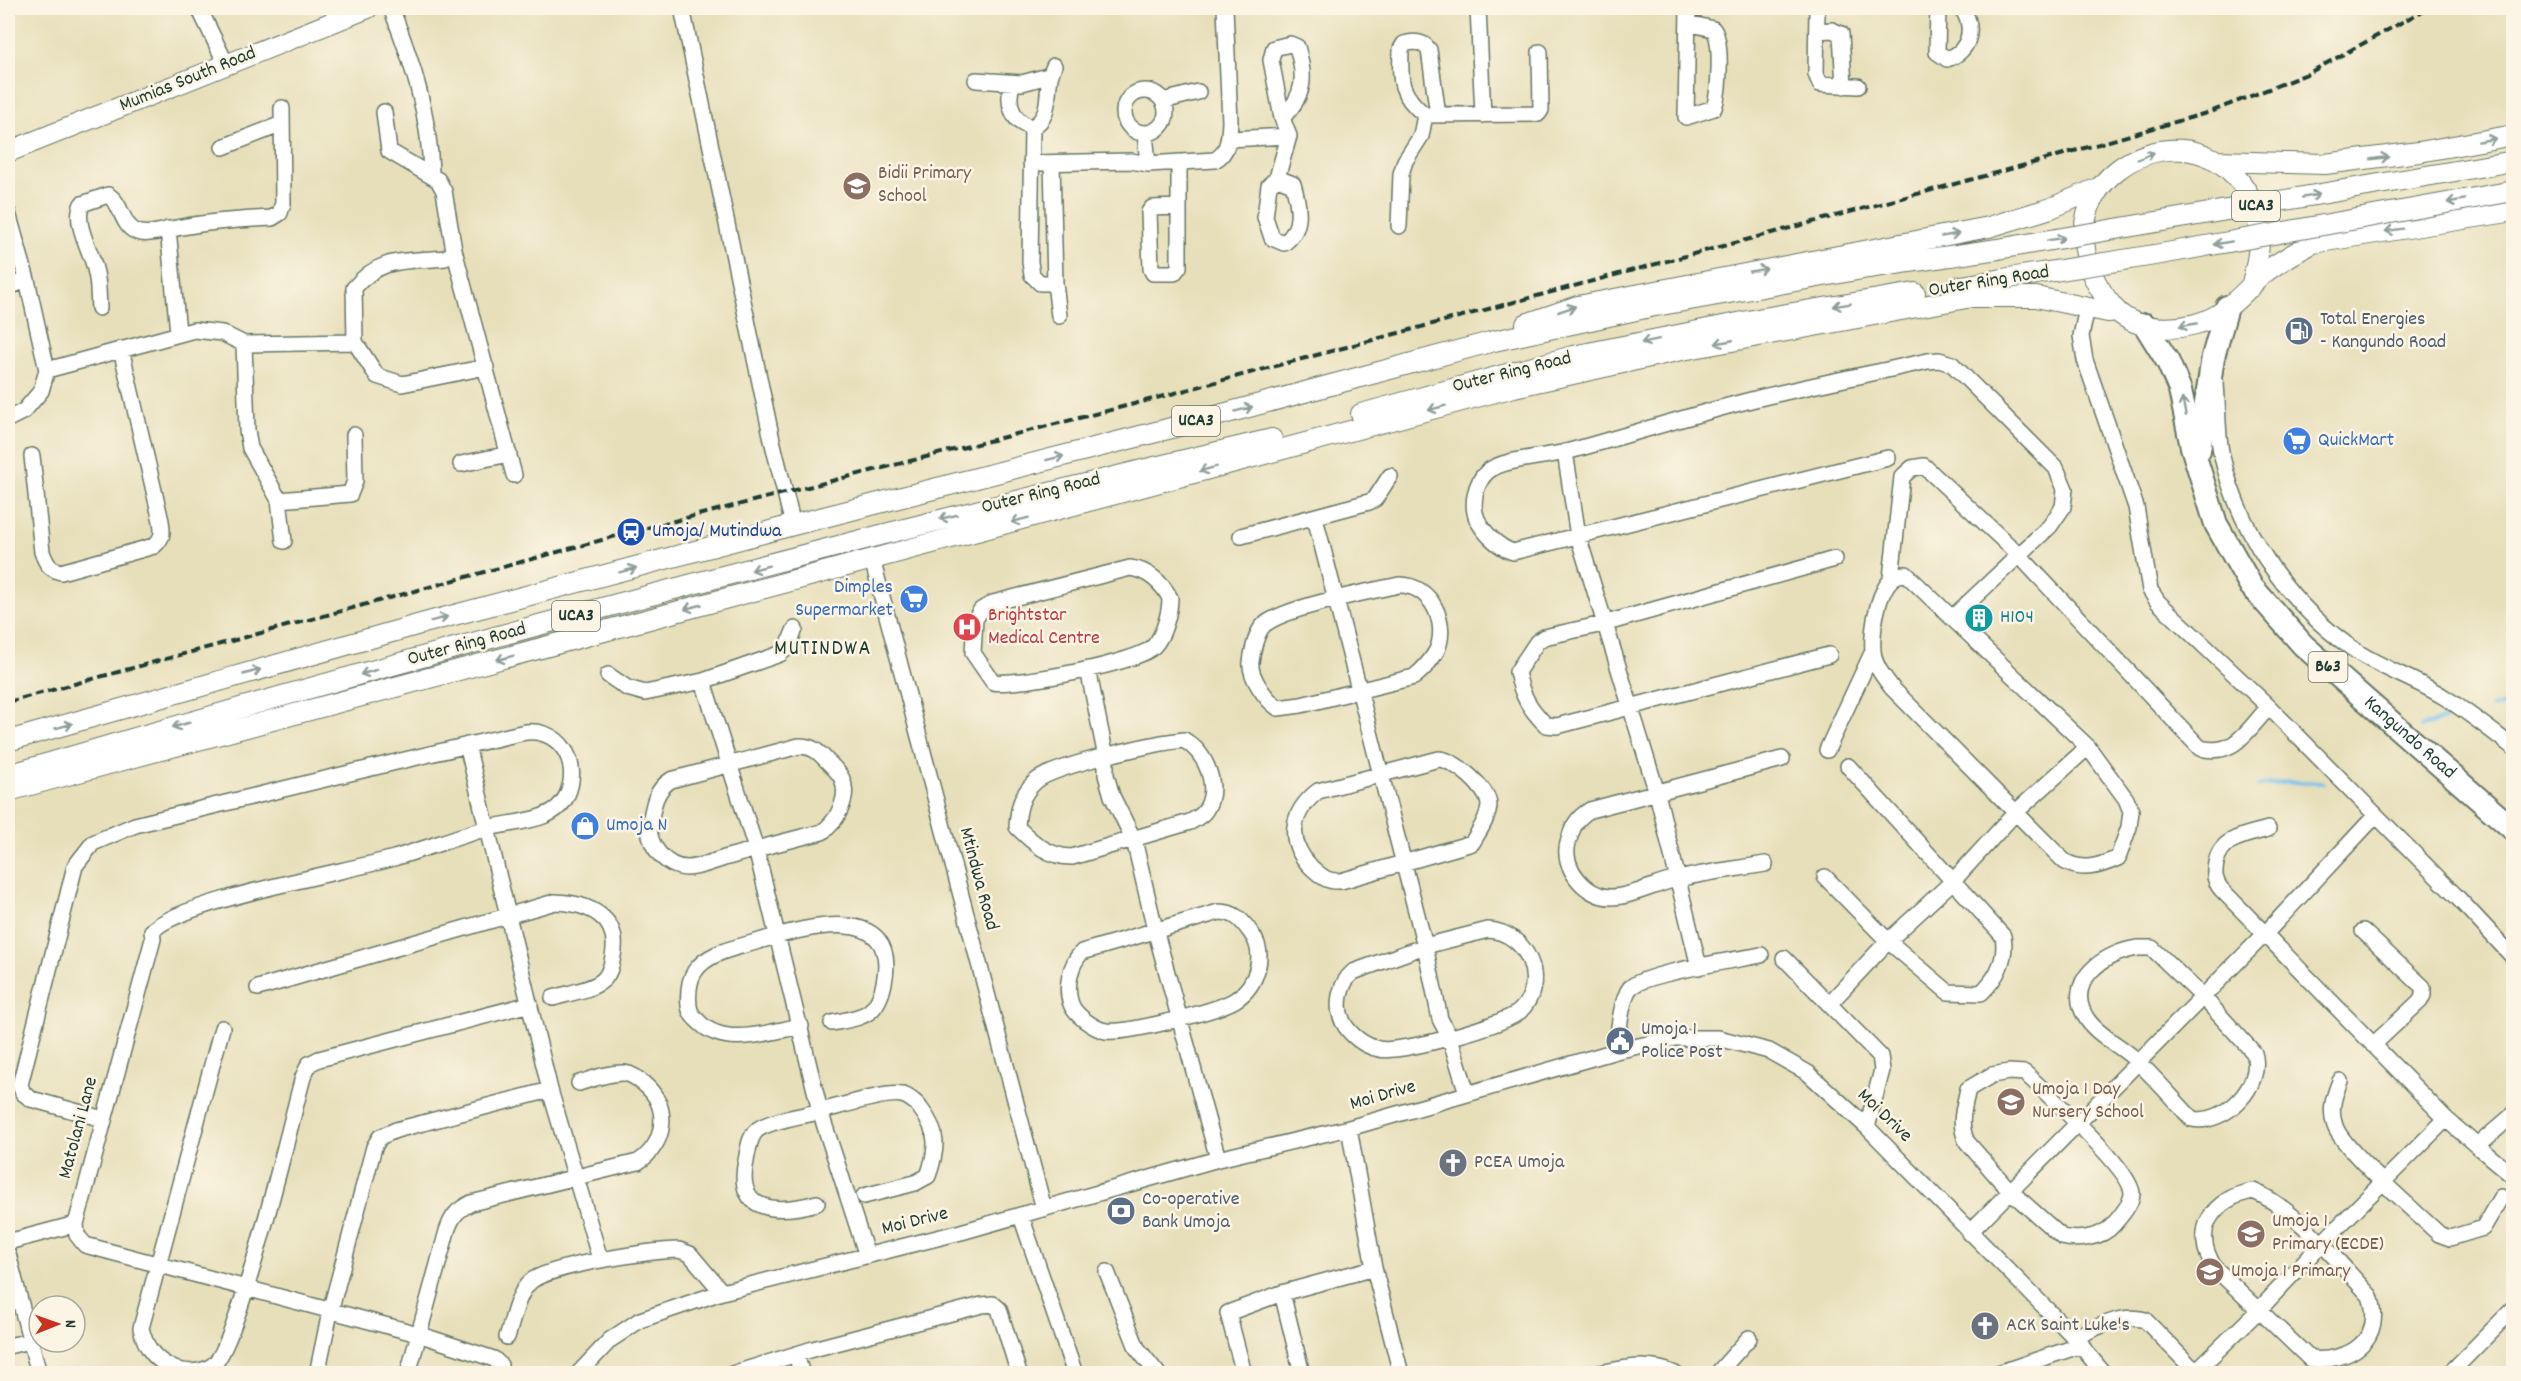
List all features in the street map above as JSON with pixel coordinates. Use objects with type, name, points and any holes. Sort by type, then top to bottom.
[{"type":"highway","points":[[2198,463],[2213,357],[2227,307]]},
{"type":"highway","name":"Kangundo Road","points":[[2145,325],[2168,362],[2180,390],[2192,447],[2217,524],[2251,586],[2303,645],[2514,830]]},
{"type":"main road","name":"Mumias South Road","points":[[8,152],[368,8]]},
{"type":"main road","name":"Outer Ring Road","points":[[2217,161],[2325,164],[2419,152],[2514,135]]},
{"type":"main road","name":"Outer Ring Road","points":[[1494,341],[1524,324],[1578,306],[1972,231],[2052,208],[2098,188],[2118,171],[2155,153],[2197,151],[2217,161],[2235,175],[2249,193],[2258,214],[2261,237],[2251,287]]},
{"type":"main road","name":"Outer Ring Road","points":[[8,741],[424,623],[1149,434],[1494,341],[1650,307],[1868,268],[2138,226],[2514,161]]},
{"type":"main road","name":"Outer Ring Road","points":[[2098,188],[2086,213],[2083,240],[2087,267],[2100,291],[2116,311],[2145,325],[2169,328],[2195,325],[2219,314],[2288,256],[2313,243],[2514,211]]},
{"type":"main road","name":"Outer Ring Road","points":[[8,775],[456,647],[958,514],[1311,429],[1481,380],[1585,354],[1763,318],[2160,254],[2514,191]]},
{"type":"main road","name":"UCA3","points":[[8,791],[1514,387],[1666,353],[1972,297],[2036,297],[2088,308],[2116,311]]},
{"type":"main road","points":[[1481,380],[1514,387]]},
{"type":"street","points":[[199,8],[226,64]]},
{"type":"street","points":[[391,8],[412,61],[431,142],[431,174]]},
{"type":"street","points":[[682,8],[772,440],[793,525]]},
{"type":"street","points":[[1030,163],[1131,161],[1148,164],[1215,160],[1223,155],[1229,139],[1225,8]]},
{"type":"street","points":[[1478,8],[1483,115]]},
{"type":"street","points":[[1817,8],[1817,31],[1818,80],[1825,86],[1851,86],[1841,34],[1832,30],[1817,31]]},
{"type":"street","points":[[1938,8],[1937,52],[1947,59],[1958,56],[1965,49],[1969,38],[1967,15],[1961,8]]},
{"type":"street","points":[[1688,15],[1713,29],[1718,43],[1718,54],[1717,99],[1714,108],[1686,117],[1687,70],[1688,15]]},
{"type":"street","points":[[1399,226],[1401,174],[1405,161],[1432,115],[1538,114],[1541,110],[1539,52]]},
{"type":"street","points":[[976,80],[1013,82],[1051,71],[1046,113],[1041,122],[1032,127],[1022,124],[1011,109],[1010,98],[1013,82]]},
{"type":"street","points":[[1141,91],[1149,91],[1163,101],[1166,114],[1159,128],[1144,133],[1131,127],[1126,121],[1125,113],[1129,99],[1141,91]]},
{"type":"street","points":[[1163,101],[1198,92]]},
{"type":"street","points":[[99,308],[96,271],[79,221],[82,204],[108,195],[115,200],[134,231],[147,234],[202,222],[272,218],[280,213],[284,203],[282,108]]},
{"type":"street","points":[[384,112],[389,151],[398,159],[431,174],[444,191],[454,250],[514,475]]},
{"type":"street","points":[[1277,178],[1289,136],[1282,118]]},
{"type":"street","points":[[223,147],[282,124]]},
{"type":"street","points":[[1032,127],[1030,262],[1032,275],[1040,283],[1054,283]]},
{"type":"street","points":[[1144,133],[1148,164]]},
{"type":"street","points":[[1229,139],[1289,136]]},
{"type":"street","points":[[1179,162],[1179,207]]},
{"type":"street","points":[[1052,164],[1054,283],[1059,316]]},
{"type":"street","points":[[8,213],[27,280],[47,370],[40,391],[35,398],[24,411],[8,419]]},
{"type":"street","points":[[168,230],[178,332]]},
{"type":"street","points":[[454,250],[445,258],[389,263],[371,270],[354,288],[355,342],[378,376],[402,384],[486,367]]},
{"type":"street","points":[[8,287],[27,280]]},
{"type":"street","points":[[2088,308],[2081,336],[2085,360],[2136,507],[2150,590],[2169,614],[2269,707],[2514,958]]},
{"type":"street","points":[[47,370],[178,332],[194,330],[222,333],[244,344],[355,342]]},
{"type":"street","points":[[244,344],[245,411],[250,448],[279,500],[284,540]]},
{"type":"street","points":[[32,456],[42,552],[47,564],[54,570],[61,572],[143,549],[160,541],[163,532],[161,521],[121,349]]},
{"type":"street","points":[[2213,357],[2221,448],[2227,476],[2260,552],[2315,617],[2359,653],[2444,697],[2514,748]]},
{"type":"street","points":[[1888,458],[1513,552],[1503,549],[1490,537],[1478,520],[1474,506],[1479,484],[1487,472],[1499,466],[1564,452],[1754,399],[1940,360],[1953,364],[2056,468],[2065,489],[2063,507],[2050,526],[1952,618]]},
{"type":"street","points":[[279,500],[350,494],[355,481],[354,435]]},
{"type":"street","points":[[1564,452],[1578,536],[1603,624],[1657,793],[1699,967]]},
{"type":"street","points":[[461,464],[508,454]]},
{"type":"street","points":[[1891,578],[1902,477],[1912,468],[1924,466],[2018,554],[2200,748],[2223,751],[2233,745],[2269,707]]},
{"type":"street","points":[[1241,536],[1369,502],[1375,499],[1390,476]]},
{"type":"street","points":[[1315,518],[1334,600],[1360,690],[1425,946],[1440,1019],[1450,1038],[1467,1093]]},
{"type":"street","name":"Mtindwa Road","points":[[872,559],[1044,1209]]},
{"type":"street","points":[[1829,655],[1557,726],[1546,725],[1529,708],[1521,694],[1517,672],[1537,642],[1544,637],[1603,624],[1835,559]]},
{"type":"street","points":[[1130,568],[1141,569],[1165,589],[1170,598],[1170,607],[1160,636],[1154,646],[1146,652],[1088,669],[1031,681],[993,682],[973,653],[975,619],[981,609],[993,603],[1130,568]]},
{"type":"street","points":[[1898,573],[1906,574],[1952,618],[2088,747],[2131,811],[2129,828],[2118,858],[2097,867],[2073,867],[2064,861],[2017,811],[1892,688],[1876,665],[1873,651],[1875,623],[1884,586],[1898,573]]},
{"type":"street","points":[[1409,585],[1431,600],[1439,618],[1441,632],[1437,650],[1425,668],[1414,677],[1360,690],[1278,708],[1270,703],[1253,676],[1250,665],[1262,627],[1274,618],[1334,600],[1409,585]]},
{"type":"street","points":[[608,675],[627,688],[645,693],[703,681],[780,654],[787,648],[795,629]]},
{"type":"street","points":[[1827,750],[1873,651]]},
{"type":"street","points":[[1088,669],[1106,757],[1106,775],[1112,796],[1134,840],[1178,1018],[1218,1159]]},
{"type":"street","points":[[703,681],[731,763],[756,849],[779,935],[820,1111],[867,1256]]},
{"type":"street","points":[[103,1119],[31,1099],[23,1093],[20,1085],[75,866],[93,843],[135,825],[532,730],[546,733],[557,739],[571,766],[571,782],[567,795],[552,814],[486,828]]},
{"type":"street","points":[[1184,740],[1195,747],[1209,771],[1212,797],[1205,813],[1190,822],[1134,840],[1084,855],[1059,857],[1028,838],[1017,827],[1018,806],[1036,780],[1050,773],[1106,757],[1184,740]]},
{"type":"street","points":[[467,745],[550,1090],[574,1180],[600,1259]]},
{"type":"street","points":[[799,746],[816,749],[843,780],[844,790],[839,814],[831,826],[822,832],[688,868],[666,859],[652,845],[648,836],[657,794],[662,786],[671,780],[731,763],[799,746]]},
{"type":"street","points":[[1829,1004],[1888,941],[1953,880],[2017,811],[2088,747]]},
{"type":"street","points":[[1447,759],[1456,763],[1486,795],[1489,804],[1488,813],[1472,843],[1403,862],[1332,882],[1325,879],[1303,859],[1294,844],[1293,833],[1308,799],[1318,791],[1380,775],[1447,759]]},
{"type":"street","points":[[1765,864],[1677,879],[1612,897],[1597,895],[1568,866],[1565,853],[1572,828],[1579,816],[1590,810],[1782,759]]},
{"type":"street","points":[[1825,877],[1888,941],[1948,992],[1982,993],[1995,981],[2005,948],[2003,936],[1848,766]]},
{"type":"street","points":[[1969,1233],[2009,1190],[2079,1123],[2137,1061],[2204,997],[2376,815]]},
{"type":"street","name":"Matolani Lane","points":[[76,1224],[153,939],[152,931],[165,920],[224,900],[393,858],[486,828]]},
{"type":"street","points":[[2268,829],[2225,844],[2217,856],[2214,870],[2215,881],[2264,935],[2446,1119],[2514,1177]]},
{"type":"street","points":[[258,988],[555,902],[573,902],[589,908],[613,929],[615,945],[605,978],[597,983],[552,998]]},
{"type":"street","points":[[1218,912],[1236,915],[1258,942],[1260,958],[1254,980],[1234,1001],[1178,1018],[1121,1031],[1106,1031],[1094,1026],[1071,1005],[1068,990],[1075,959],[1082,952],[1155,929],[1218,912]]},
{"type":"street","points":[[801,1026],[726,1038],[705,1029],[690,1013],[688,995],[694,972],[707,959],[779,935],[844,923],[860,928],[880,943],[887,967],[880,1000],[872,1011],[861,1017],[832,1023]]},
{"type":"street","points":[[1488,930],[1503,931],[1518,942],[1530,959],[1533,978],[1527,1003],[1518,1013],[1450,1038],[1391,1050],[1379,1049],[1364,1043],[1348,1030],[1340,1014],[1340,997],[1345,979],[1353,972],[1425,946],[1488,930]]},
{"type":"street","points":[[2363,931],[2423,987],[2424,995],[2373,1045]]},
{"type":"street","points":[[2152,948],[2204,997],[2254,1053],[2257,1063],[2245,1095],[2230,1108],[2204,1121],[2192,1119],[2137,1061],[2088,1021],[2079,1002],[2083,985],[2092,967],[2123,950],[2152,948]]},
{"type":"street","points":[[1616,1052],[1626,995],[1637,983],[1699,967],[1761,955]]},
{"type":"street","points":[[1784,958],[1872,1047],[1882,1061],[1881,1077],[1867,1127]]},
{"type":"street","points":[[222,1028],[141,1328],[145,1345],[162,1363],[179,1372],[196,1371],[213,1366],[224,1354],[246,1289],[303,1077],[309,1064],[319,1059],[530,1004]]},
{"type":"street","name":"Moi Drive","points":[[578,1374],[610,1340],[640,1320],[722,1292],[1021,1216],[1218,1159],[1349,1128],[1616,1052],[1676,1038],[1718,1038],[1769,1051],[1808,1073],[1867,1127],[2078,1341],[2104,1374]]},
{"type":"street","points":[[2025,1073],[2079,1123],[2129,1180],[2132,1194],[2124,1213],[2107,1232],[2073,1240],[2062,1237],[2009,1190],[1963,1133],[1962,1117],[1968,1089],[1992,1075],[2025,1073]]},
{"type":"street","points":[[408,1374],[447,1231],[453,1215],[459,1209],[471,1203],[574,1180],[638,1162],[648,1155],[654,1146],[662,1119],[662,1104],[654,1092],[634,1076],[611,1074],[579,1083]]},
{"type":"street","points":[[2340,1081],[2333,1096],[2332,1112],[2335,1126],[2341,1137],[2439,1234],[2450,1238],[2483,1228],[2501,1197]]},
{"type":"street","points":[[317,1374],[330,1312],[374,1147],[380,1137],[396,1130],[550,1090]]},
{"type":"street","points":[[817,1203],[788,1210],[774,1209],[752,1200],[744,1187],[743,1174],[749,1145],[757,1130],[770,1124],[820,1111],[887,1095],[903,1094],[918,1104],[932,1123],[936,1142],[928,1176],[915,1183],[864,1196]]},
{"type":"street","points":[[2477,1146],[2514,1114]]},
{"type":"street","points":[[1995,1374],[2078,1341],[2116,1320],[2135,1317],[2145,1320],[2196,1373],[2446,1119]]},
{"type":"street","points":[[1349,1128],[1374,1268],[1401,1374]]},
{"type":"street","points":[[2253,1191],[2270,1198],[2321,1244],[2370,1296],[2374,1306],[2371,1326],[2362,1347],[2344,1356],[2310,1359],[2215,1268],[2207,1257],[2204,1244],[2205,1230],[2214,1209],[2237,1194],[2253,1191]]},
{"type":"street","points":[[1021,1216],[1075,1374]]},
{"type":"street","points":[[8,1242],[76,1224],[76,1235],[85,1245],[418,1334],[494,1359],[500,1365],[500,1374]]},
{"type":"street","points":[[507,1336],[524,1288],[532,1279],[600,1259],[679,1250],[690,1254],[722,1292]]},
{"type":"street","points":[[8,1254],[27,1329]]},
{"type":"street","points":[[1244,1374],[1228,1313],[1282,1293],[1374,1268]]},
{"type":"street","points":[[1107,1272],[1137,1348],[1158,1374]]},
{"type":"street","points":[[1282,1293],[1302,1374]]},
{"type":"street","points":[[732,1374],[813,1348],[993,1304],[999,1309],[1019,1374]]},
{"type":"street","points":[[2449,1374],[2514,1308]]},
{"type":"street","points":[[1717,1374],[1749,1338]]},
{"type":"street","points":[[8,1346],[27,1342]]},
{"type":"street","points":[[34,1354],[39,1374]]},
{"type":"street","points":[[796,1355],[802,1374]]},
{"type":"street","points":[[1596,1374],[1630,1366],[1667,1370],[1675,1374]]},
{"type":"waterway","points":[[2491,707],[2514,703]]},
{"type":"waterway","points":[[2421,727],[2453,716]]},
{"type":"waterway","points":[[2258,786],[2289,782],[2324,783]]},
{"type":"railway","points":[[8,702],[631,532],[1134,404],[2029,164],[2210,112],[2307,74],[2428,8]]},
{"type":"place","name":"Bidii Primary School","points":[[857,186]]},
{"type":"place","name":"Total Energies - Kangundo Road","points":[[2299,331]]},
{"type":"place","name":"QuickMart","points":[[2297,441]]},
{"type":"place","name":"Umoja/ Mutindwa","points":[[631,532]]},
{"type":"place","name":"Dimples Supermarket","points":[[914,599]]},
{"type":"place","name":"H104","points":[[1979,618]]},
{"type":"place","name":"Brightstar Medical Centre","points":[[967,627]]},
{"type":"place","name":"Umoja N","points":[[585,826]]},
{"type":"place","name":"Umoja 1 Police Post","points":[[1620,1041]]},
{"type":"place","name":"Umoja 1 Day Nursery School","points":[[2011,1102]]},
{"type":"place","name":"PCEA Umoja","points":[[1453,1163]]},
{"type":"place","name":"Co-operative Bank Umoja","points":[[1121,1211]]},
{"type":"place","name":"Umoja 1 Primary (ECDE)","points":[[2251,1234]]},
{"type":"place","name":"Umoja 1 Primary","points":[[2210,1272]]},
{"type":"place","name":"ACK Saint Luke's","points":[[1985,1326]]},
{"type":"district","name":"MUTINDWA","points":[[823,649]]}]
